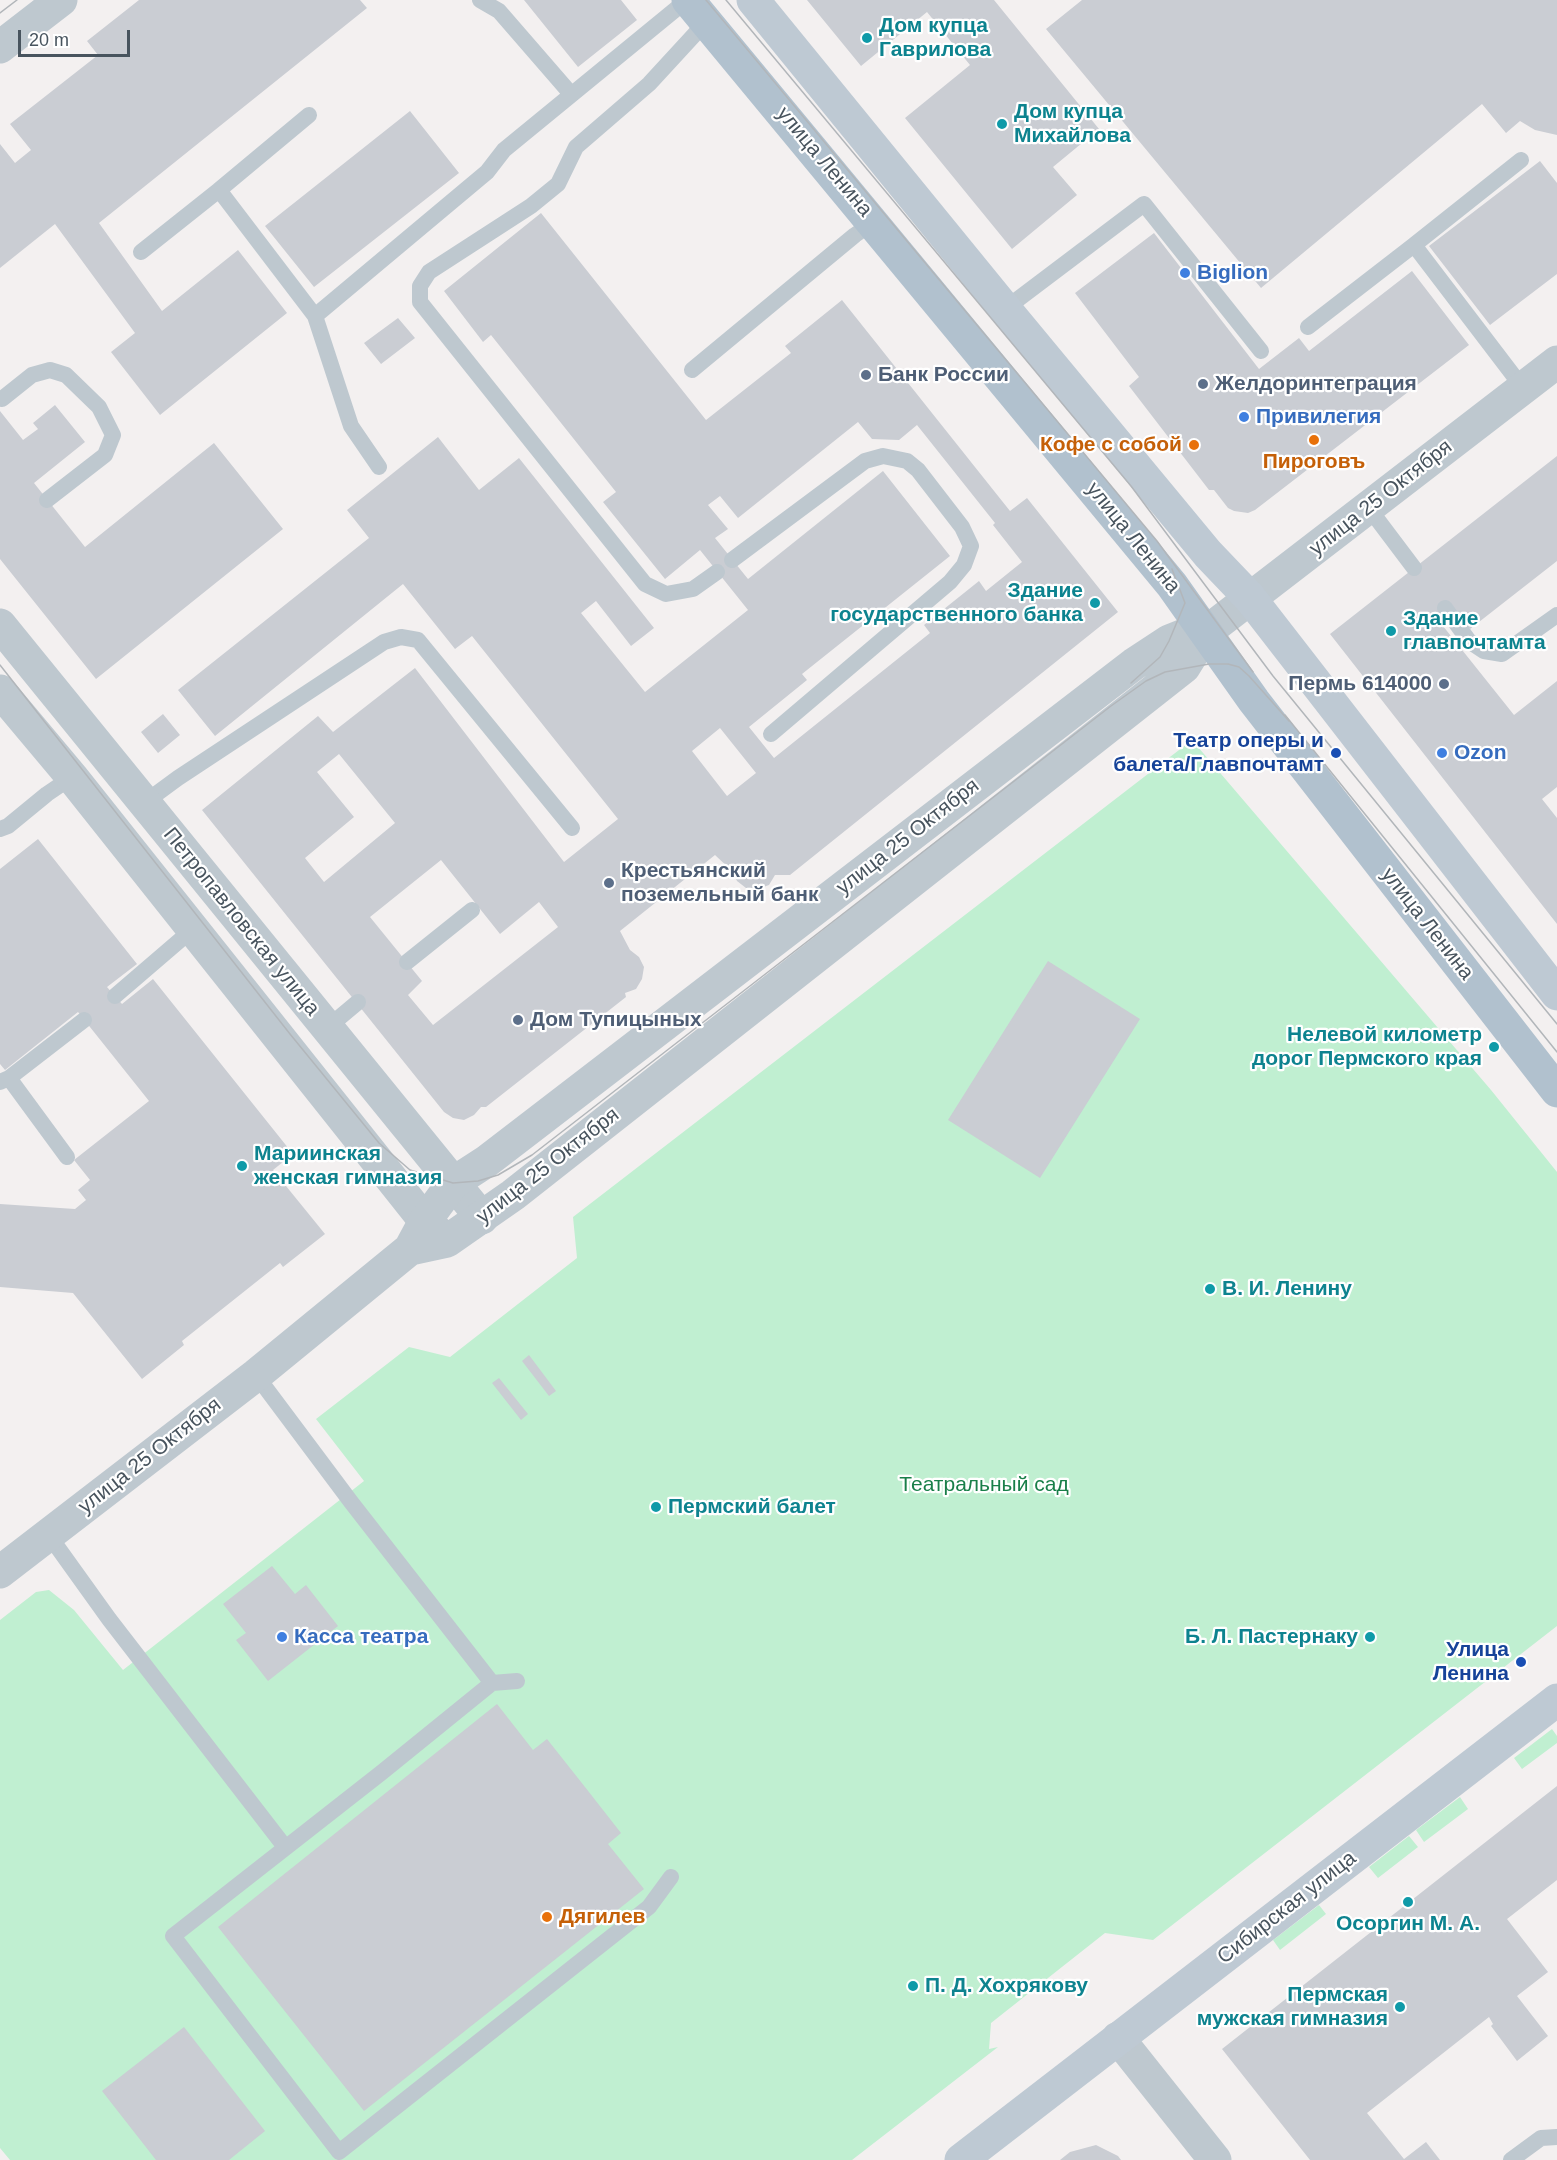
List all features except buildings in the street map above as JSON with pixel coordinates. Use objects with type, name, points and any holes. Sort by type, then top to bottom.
[{"type":"main road","points":[[753,0],[1208,554],[1250,598],[1557,994]]},
{"type":"main road","name":"улица Ленина","points":[[693,6],[1159,568],[1254,701],[1557,1091]]},
{"type":"main road","name":"Сибирская улица","points":[[961,2160],[1557,1700]]},
{"type":"street","points":[[0,47],[61,0]]},
{"type":"street","name":"улица 25 Октября","points":[[0,1572],[256,1375],[410,1249],[436,1231],[482,1218],[1184,667],[1205,633],[1557,362]]},
{"type":"street","name":"Петропавловская улица","points":[[0,625],[482,1218]]},
{"type":"street","name":"улица 25 Октября","points":[[436,1231],[453,1184],[487,1161],[1134,664],[1169,641],[1184,635],[1205,633]]},
{"type":"street","name":"Петропавловская улица","points":[[0,691],[72,777],[436,1231]]},
{"type":"street","points":[[1118,2038],[1215,2160]]},
{"type":"lane","points":[[480,0],[499,11],[571,94]]},
{"type":"lane","points":[[315,316],[487,172],[504,150],[571,94],[693,6]]},
{"type":"lane","points":[[693,6],[695,34],[649,84],[576,147],[558,184],[531,206],[429,272],[420,286],[420,302],[645,584],[666,594],[675,593],[693,589],[717,572]]},
{"type":"lane","points":[[141,252],[309,116]]},
{"type":"lane","points":[[1308,327],[1521,160]]},
{"type":"lane","points":[[219,190],[315,316],[351,426],[379,467]]},
{"type":"lane","points":[[1005,309],[1144,204],[1261,351]]},
{"type":"lane","points":[[692,370],[874,222]]},
{"type":"lane","points":[[1414,245],[1523,388]]},
{"type":"lane","points":[[2,399],[32,375],[50,370],[66,375],[99,408],[113,435],[105,455],[47,500]]},
{"type":"lane","points":[[732,560],[865,461],[884,456],[907,461],[918,470],[962,527],[971,546],[964,565],[950,582],[771,734]]},
{"type":"lane","points":[[1368,507],[1414,568]]},
{"type":"lane","points":[[1444,608],[1469,641],[1484,651],[1502,654],[1557,615]]},
{"type":"lane","points":[[144,803],[178,778],[384,642],[401,637],[418,640],[572,828]]},
{"type":"lane","points":[[0,829],[8,826],[72,777]]},
{"type":"lane","points":[[407,962],[472,910]]},
{"type":"lane","points":[[115,996],[193,929]]},
{"type":"lane","points":[[327,1028],[358,1002]]},
{"type":"lane","points":[[67,1157],[4,1080],[84,1020]]},
{"type":"lane","points":[[256,1375],[351,1502],[492,1683]]},
{"type":"lane","points":[[48,1534],[109,1619],[285,1847]]},
{"type":"lane","points":[[517,1681],[492,1683],[173,1936],[339,2152],[649,1907],[672,1876]]},
{"type":"lane","points":[[1511,2160],[1541,2138],[1557,2137]]},
{"type":"green space","name":"Театральный сад","points":[[1192,740],[1491,1090],[1557,1172],[1557,1626],[1153,1940],[1105,1933],[991,2023],[989,2049],[998,2047],[852,2160],[10,2160],[0,2148],[0,1620],[36,1592],[49,1590],[74,1610],[123,1670],[364,1481],[316,1419],[409,1347],[450,1357],[577,1258],[573,1217]]},
{"type":"green space","points":[[1552,1729],[1557,1736],[1557,1743],[1522,1769],[1514,1758]]},
{"type":"green space","points":[[1460,1797],[1468,1809],[1424,1842],[1416,1830]]},
{"type":"green space","points":[[1409,1836],[1418,1847],[1378,1878],[1369,1867]]},
{"type":"green space","points":[[1319,1905],[1326,1914],[1280,1950],[1273,1940]]},
{"type":"tram line","points":[[0,13],[17,0]]},
{"type":"tram line","points":[[706,0],[1157,541],[1253,672]]},
{"type":"tram line","points":[[726,0],[1131,486],[1273,676],[1557,1024]]},
{"type":"tram line","points":[[1131,683],[1160,657],[1185,603],[1172,569]]},
{"type":"tram line","points":[[0,665],[290,1034],[379,1143],[410,1170],[453,1183],[478,1181],[498,1175],[532,1155],[1146,681],[1165,672],[1209,664],[1228,664],[1239,667],[1289,721]]},
{"type":"tram line","points":[[1285,715],[1557,1052]]},
{"type":"place","name":"Дом купца Гаврилова","points":[[867,38]]},
{"type":"place","name":"Дом купца Михайлова","points":[[1002,124]]},
{"type":"place","name":"Biglion","points":[[1185,273]]},
{"type":"place","name":"Банк России","points":[[866,375]]},
{"type":"place","name":"Желдоринтеграция","points":[[1203,384]]},
{"type":"place","name":"Привилегия","points":[[1244,417]]},
{"type":"place","name":"Пироговъ","points":[[1314,440]]},
{"type":"place","name":"Кофе с собой","points":[[1194,445]]},
{"type":"place","name":"Здание государственного банка","points":[[1095,603]]},
{"type":"place","name":"Здание главпочтамта","points":[[1391,631]]},
{"type":"place","name":"Пермь 614000","points":[[1444,684]]},
{"type":"place","name":"Театр оперы и балета/Главпочтамт","points":[[1336,753]]},
{"type":"place","name":"Ozon","points":[[1442,753]]},
{"type":"place","name":"Крестьянский поземельный банк","points":[[609,883]]},
{"type":"place","name":"Дом Тупицыных","points":[[518,1020]]},
{"type":"place","name":"Нелевой километр дорог Пермского края","points":[[1494,1047]]},
{"type":"place","name":"Мариинская женская гимназия","points":[[242,1166]]},
{"type":"place","name":"В. И. Ленину","points":[[1210,1289]]},
{"type":"place","name":"Пермский балет","points":[[656,1507]]},
{"type":"place","name":"Касса театра","points":[[282,1637]]},
{"type":"place","name":"Б. Л. Пастернаку","points":[[1370,1637]]},
{"type":"place","name":"Улица Ленина","points":[[1521,1662]]},
{"type":"place","name":"Осоргин М. А.","points":[[1408,1902]]},
{"type":"place","name":"Дягилев","points":[[547,1917]]},
{"type":"place","name":"П. Д. Хохрякову","points":[[913,1986]]},
{"type":"place","name":"Пермская мужская гимназия","points":[[1400,2007]]}]
